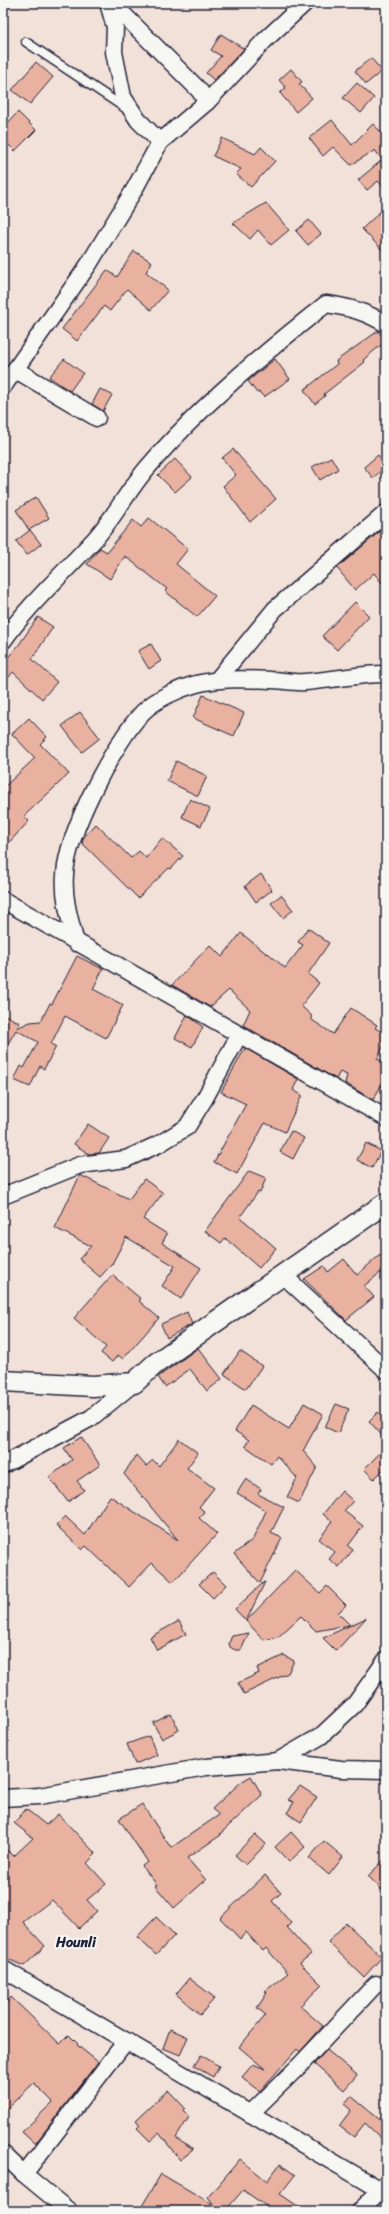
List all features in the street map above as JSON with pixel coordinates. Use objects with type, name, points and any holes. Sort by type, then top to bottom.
[{"type":"street","points":[[108,3],[115,27],[114,52],[123,97],[134,114],[160,142]]},
{"type":"street","points":[[112,3],[199,90],[207,102]]},
{"type":"street","points":[[3,387],[89,264],[134,190],[160,142],[207,102],[265,40],[305,3]]},
{"type":"street","points":[[3,641],[15,624],[95,539],[147,468],[200,411],[283,338],[326,304],[353,307],[368,313],[386,324]]},
{"type":"street","points":[[16,370],[97,418]]},
{"type":"street","points":[[217,680],[275,610],[386,513]]},
{"type":"street","points":[[76,943],[66,908],[65,874],[69,846],[81,815],[107,765],[143,712],[164,697],[195,684],[217,680],[270,680],[303,682],[366,674],[386,674]]},
{"type":"street","points":[[3,900],[76,943],[386,1118]]},
{"type":"street","points":[[3,1196],[80,1165],[126,1158],[159,1144],[187,1127],[205,1098],[239,1035]]},
{"type":"street","points":[[3,1465],[91,1418],[155,1364],[282,1274],[386,1203]]},
{"type":"street","points":[[282,1274],[386,1370]]},
{"type":"street","points":[[3,1381],[93,1386],[134,1383]]},
{"type":"street","points":[[278,1761],[321,1736],[355,1704],[386,1660]]},
{"type":"street","points":[[3,1798],[39,1796],[206,1767],[278,1761],[341,1769],[386,1770]]},
{"type":"street","points":[[3,1970],[250,2114],[384,2189],[360,2211]]},
{"type":"street","points":[[250,2114],[300,2065],[376,1984]]},
{"type":"street","points":[[24,2174],[126,2041]]},
{"type":"street","points":[[3,2154],[24,2174],[69,2211]]},
{"type":"lane","points":[[26,42],[134,114]]},
{"type":"building","points":[[221,34],[244,49],[214,80],[206,73],[221,56],[211,50]]},
{"type":"building","points":[[371,58],[382,71],[366,84],[355,71]]},
{"type":"building","points":[[36,62],[53,77],[30,104],[12,90]]},
{"type":"building","points":[[291,69],[302,82],[299,84],[312,98],[296,112],[280,93],[286,88],[279,80]]},
{"type":"building","points":[[357,83],[374,98],[361,113],[343,98]]},
{"type":"building","points":[[18,112],[36,130],[15,151],[3,139],[3,128]]},
{"type":"building","points":[[332,120],[352,145],[373,124],[386,137],[386,190],[378,181],[367,190],[358,180],[382,160],[375,150],[351,165],[333,147],[323,156],[309,138]]},
{"type":"building","points":[[222,138],[255,154],[261,147],[275,161],[251,187],[236,174],[241,169],[213,156]]},
{"type":"building","points":[[266,203],[289,230],[271,245],[258,230],[250,239],[233,223]]},
{"type":"building","points":[[386,206],[386,254],[362,229]]},
{"type":"building","points":[[309,220],[321,234],[308,245],[296,231]]},
{"type":"building","points":[[134,251],[152,262],[146,272],[168,290],[151,310],[127,289],[110,311],[104,306],[77,341],[62,329],[107,270],[117,277]]},
{"type":"building","points":[[378,331],[386,341],[363,360],[365,362],[324,394],[325,396],[315,404],[304,390],[337,364],[336,361]]},
{"type":"building","points":[[64,359],[83,373],[70,391],[49,377]]},
{"type":"building","points":[[275,359],[290,379],[264,397],[259,392],[257,393],[248,381]]},
{"type":"building","points":[[100,389],[112,395],[103,411],[92,404]]},
{"type":"building","points":[[233,449],[276,499],[250,522],[223,486],[236,475],[222,458]]},
{"type":"building","points":[[378,455],[386,466],[373,478],[364,467]]},
{"type":"building","points":[[331,457],[338,469],[320,480],[312,467]]},
{"type":"building","points":[[175,459],[192,477],[175,492],[158,475]]},
{"type":"building","points":[[36,497],[49,518],[29,530],[16,510]]},
{"type":"building","points":[[149,518],[188,549],[176,564],[215,596],[197,617],[165,591],[167,589],[125,556],[110,579],[87,564],[100,548],[107,552],[133,520],[141,527]]},
{"type":"building","points":[[386,526],[386,588],[374,573],[355,590],[337,568]]},
{"type":"building","points":[[30,530],[41,544],[27,555],[16,541]]},
{"type":"building","points":[[355,602],[369,616],[337,650],[322,636]]},
{"type":"building","points":[[38,617],[53,627],[32,659],[57,682],[42,699],[13,672],[3,684],[3,663],[18,646]]},
{"type":"building","points":[[151,644],[161,661],[149,669],[138,651]]},
{"type":"building","points":[[203,695],[244,713],[234,736],[193,718]]},
{"type":"building","points":[[80,712],[100,738],[82,752],[62,726]]},
{"type":"building","points":[[29,718],[47,737],[40,744],[69,774],[24,816],[29,821],[3,849],[3,788],[35,758],[12,734]]},
{"type":"building","points":[[176,761],[207,776],[198,796],[167,781]]},
{"type":"building","points":[[190,799],[210,809],[201,826],[182,817]]},
{"type":"building","points":[[96,824],[131,858],[139,851],[146,858],[162,838],[183,856],[171,869],[169,868],[138,898],[82,843],[84,837]]},
{"type":"building","points":[[261,874],[272,890],[256,902],[245,886]]},
{"type":"building","points":[[281,895],[293,910],[283,918],[271,903]]},
{"type":"building","points":[[308,928],[329,943],[308,974],[319,983],[301,1006],[311,1015],[312,1020],[333,1034],[351,1008],[377,1025],[375,1028],[386,1034],[386,1041],[377,1059],[386,1063],[386,1077],[373,1100],[345,1083],[347,1075],[340,1072],[336,1079],[243,1025],[250,1010],[229,990],[210,1007],[172,985],[210,945],[222,957],[241,933],[285,968],[303,945],[298,942]]},
{"type":"building","points":[[77,956],[103,969],[93,989],[123,1005],[106,1038],[65,1016],[51,1044],[56,1047],[44,1069],[40,1066],[30,1087],[14,1080],[21,1066],[24,1068],[38,1042],[16,1030],[3,1052],[3,1014],[20,1023],[17,1028],[30,1022],[41,1021],[50,1003],[52,1004]]},
{"type":"building","points":[[187,1015],[203,1027],[192,1047],[175,1038]]},
{"type":"building","points":[[245,1048],[298,1079],[293,1090],[302,1095],[285,1132],[265,1123],[237,1174],[214,1162],[246,1104],[221,1092]]},
{"type":"building","points":[[88,1124],[109,1138],[99,1153],[89,1154],[74,1144]]},
{"type":"building","points":[[291,1131],[304,1138],[293,1159],[280,1152]]},
{"type":"building","points":[[366,1143],[381,1151],[372,1168],[357,1160]]},
{"type":"building","points":[[249,1171],[266,1178],[260,1193],[258,1192],[240,1217],[276,1248],[259,1268],[225,1238],[221,1243],[205,1231]]},
{"type":"building","points":[[80,1175],[129,1199],[144,1179],[163,1193],[143,1219],[167,1234],[162,1243],[201,1268],[181,1299],[162,1286],[175,1266],[126,1237],[112,1264],[100,1277],[79,1259],[91,1246],[55,1228]]},
{"type":"building","points":[[380,1255],[386,1262],[386,1268],[364,1286],[374,1297],[346,1320],[304,1279],[324,1266],[328,1272],[344,1259],[357,1275]]},
{"type":"building","points":[[112,1275],[141,1299],[139,1301],[159,1318],[123,1359],[118,1355],[112,1362],[101,1353],[106,1347],[74,1318]]},
{"type":"building","points":[[187,1312],[192,1324],[167,1338],[161,1324]]},
{"type":"building","points":[[198,1348],[222,1379],[207,1391],[190,1369],[165,1387],[158,1377]]},
{"type":"building","points":[[240,1351],[262,1366],[246,1389],[224,1374]]},
{"type":"building","points":[[304,1403],[323,1414],[303,1451],[317,1467],[299,1503],[287,1497],[297,1478],[277,1456],[271,1464],[245,1446],[249,1440],[235,1431],[251,1405],[289,1429]]},
{"type":"building","points":[[336,1404],[349,1409],[338,1433],[325,1427]]},
{"type":"building","points":[[378,1412],[386,1421],[386,1440],[369,1421]]},
{"type":"building","points":[[81,1437],[100,1465],[77,1481],[84,1490],[68,1502],[49,1477],[72,1460],[64,1448]]},
{"type":"building","points":[[179,1439],[198,1453],[187,1468],[214,1488],[199,1507],[205,1512],[199,1518],[217,1534],[173,1582],[152,1563],[129,1587],[86,1546],[82,1550],[56,1525],[65,1516],[85,1535],[110,1496],[178,1540],[124,1474],[136,1455],[146,1466],[153,1460],[159,1466]]},
{"type":"building","points":[[386,1447],[386,1467],[374,1479],[364,1469]]},
{"type":"building","points":[[246,1479],[261,1489],[258,1494],[284,1507],[271,1533],[282,1538],[260,1583],[234,1554],[253,1539],[266,1511],[237,1493]]},
{"type":"building","points":[[342,1491],[353,1501],[344,1511],[363,1526],[348,1546],[353,1550],[339,1567],[329,1559],[335,1552],[319,1539],[332,1522],[323,1514]]},
{"type":"building","points":[[295,1570],[320,1593],[327,1586],[346,1605],[338,1613],[350,1625],[316,1631],[301,1616],[278,1637],[264,1640],[246,1621]]},
{"type":"building","points":[[213,1572],[226,1585],[213,1598],[199,1584]]},
{"type":"building","points":[[265,1582],[246,1621],[235,1609]]},
{"type":"building","points":[[366,1618],[336,1651],[323,1638]]},
{"type":"building","points":[[179,1621],[186,1634],[157,1650],[150,1637]]},
{"type":"building","points":[[249,1633],[241,1650],[235,1650],[230,1647],[229,1643],[232,1636]]},
{"type":"building","points":[[284,1655],[294,1661],[288,1673],[244,1694],[238,1683],[259,1673],[257,1668]]},
{"type":"building","points":[[171,1714],[179,1730],[162,1739],[153,1723]]},
{"type":"building","points":[[149,1736],[157,1755],[135,1764],[127,1744]]},
{"type":"building","points":[[251,1776],[262,1795],[220,1834],[221,1835],[187,1858],[206,1880],[174,1908],[155,1886],[157,1885],[142,1866],[148,1862],[119,1819],[142,1804],[169,1845],[172,1847],[219,1815],[212,1809],[241,1782]]},
{"type":"building","points":[[300,1786],[317,1797],[301,1822],[287,1813],[294,1802],[288,1800]]},
{"type":"building","points":[[26,1809],[46,1825],[58,1814],[96,1854],[87,1863],[106,1884],[87,1900],[97,1911],[79,1928],[52,1900],[23,1922],[45,1946],[24,1966],[3,1957],[3,1847],[14,1856],[33,1838],[14,1823]]},
{"type":"building","points":[[291,1832],[305,1847],[289,1862],[275,1847]]},
{"type":"building","points":[[255,1834],[266,1844],[246,1865],[235,1855]]},
{"type":"building","points":[[324,1841],[343,1857],[329,1875],[309,1858]]},
{"type":"building","points":[[386,1858],[386,1894],[368,1876]]},
{"type":"building","points":[[265,1875],[281,1893],[272,1901],[291,1923],[287,1927],[311,1954],[300,1963],[322,1985],[300,2006],[323,2026],[300,2052],[297,2049],[260,2091],[242,2077],[253,2064],[265,2069],[239,2047],[266,2015],[257,2008],[267,1993],[265,1991],[288,1973],[266,1948],[263,1951],[246,1932],[240,1939],[220,1918]]},
{"type":"building","points":[[156,1917],[175,1935],[156,1955],[137,1937]]},
{"type":"building","points":[[346,1923],[382,1957],[364,1977],[328,1942]]},
{"type":"building","points":[[189,1978],[215,1998],[200,2015],[176,1994]]},
{"type":"building","points":[[11,1997],[60,2044],[69,2035],[78,2044],[77,2045],[98,2062],[35,2144],[22,2132],[53,2102],[34,2083],[3,2112],[3,2007]]},
{"type":"building","points":[[170,2029],[188,2037],[180,2055],[163,2048]]},
{"type":"building","points":[[327,2050],[357,2075],[344,2090],[314,2064]]},
{"type":"building","points":[[201,2055],[219,2066],[213,2077],[194,2066]]},
{"type":"building","points":[[168,2090],[185,2108],[183,2110],[189,2117],[176,2138],[193,2150],[180,2160],[159,2133],[150,2141],[137,2128],[140,2125],[136,2120]]},
{"type":"building","points":[[351,2096],[379,2119],[386,2111],[386,2143],[365,2123],[354,2137],[339,2126],[351,2110],[344,2104]]},
{"type":"building","points":[[240,2159],[267,2181],[280,2164],[295,2175],[280,2194],[305,2211],[273,2211],[243,2190],[225,2211],[139,2211],[161,2174],[214,2205],[208,2197]]},
{"type":"district","name":"Hounli","points":[[76,1942]]}]
